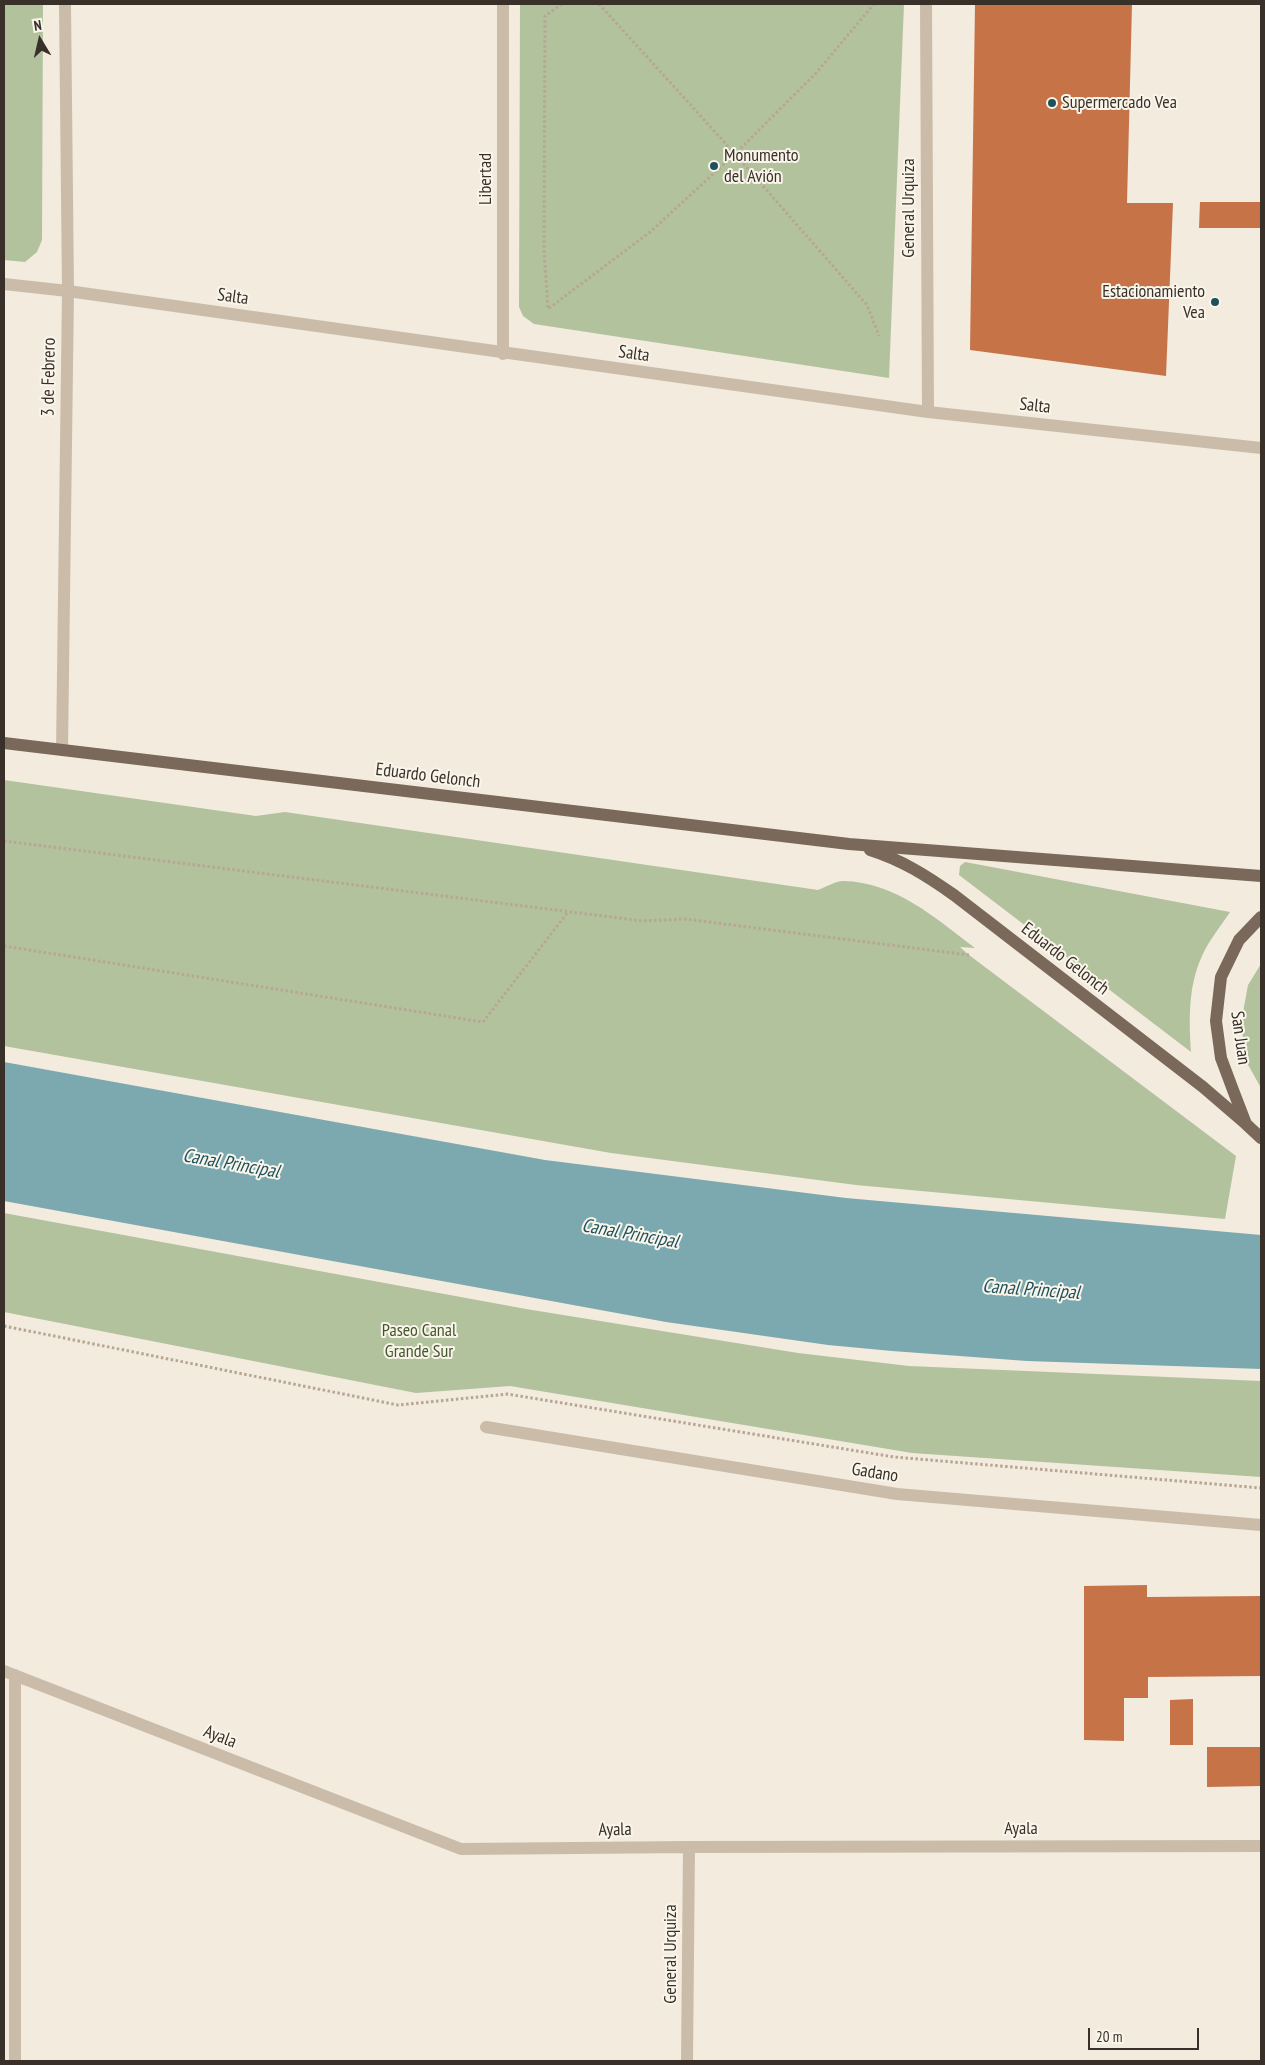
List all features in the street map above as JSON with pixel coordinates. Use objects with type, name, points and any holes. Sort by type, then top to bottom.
[{"type":"main road","name":"Eduardo Gelonch","points":[[4,743],[848,844],[1261,876]]},
{"type":"main road","name":"Eduardo Gelonch","points":[[848,844],[891,857],[923,873],[1203,1087],[1246,1124]]},
{"type":"main road","name":"San Juan","points":[[1261,916],[1239,940],[1220,977],[1216,1021],[1221,1058],[1246,1124],[1261,1138]]},
{"type":"street","name":"3 de Febrero","points":[[62,750],[68,291],[65,4]]},
{"type":"street","name":"Libertad","points":[[503,4],[503,354]]},
{"type":"street","name":"General Urquiza","points":[[926,4],[928,412]]},
{"type":"street","name":"Salta","points":[[4,284],[68,291],[503,354],[928,412],[1261,448]]},
{"type":"street","name":"Gadano","points":[[486,1427],[896,1494],[1261,1525]]},
{"type":"street","name":"Ayala","points":[[9,1673],[462,1850],[689,1846],[1261,1846]]},
{"type":"street","points":[[9,1673],[15,2061]]},
{"type":"street","name":"General Urquiza","points":[[687,2061],[689,1846]]},
{"type":"path","points":[[562,4],[545,16],[544,251],[548,309],[650,232],[735,154],[816,73],[874,4]]},
{"type":"path","points":[[599,4],[735,154],[867,305],[879,336]]},
{"type":"path","points":[[4,841],[643,921],[686,919],[970,955]]},
{"type":"path","points":[[4,946],[482,1022],[569,912]]},
{"type":"path","points":[[4,1326],[398,1405],[507,1394],[894,1457],[1261,1488]]},
{"type":"green space","points":[[4,4],[43,4],[42,240],[37,252],[25,262],[4,260]]},
{"type":"green space","points":[[520,4],[904,4],[889,378],[534,324],[523,316],[519,307]]},
{"type":"green space","points":[[4,780],[256,816],[285,812],[818,890],[843,881],[862,883],[880,888],[914,904],[945,925],[975,948],[960,947],[969,955],[1236,1156],[1225,1219],[856,1185],[611,1153],[4,1046]]},
{"type":"green space","points":[[965,862],[1230,912],[1205,950],[1197,967],[1190,1003],[1191,1052],[959,875],[960,866]]},
{"type":"green space","points":[[1261,964],[1261,1088],[1246,1061],[1241,1023],[1248,985]]},
{"type":"green space","name":"Paseo Canal Grande Sur","points":[[4,1213],[526,1309],[798,1353],[909,1366],[1261,1381],[1261,1477],[912,1453],[510,1386],[416,1393],[4,1312]]},
{"type":"water","name":"Canal Principal","points":[[4,1062],[545,1160],[846,1198],[1261,1235],[1261,1369],[1027,1361],[828,1345],[666,1322],[4,1201]]},
{"type":"building","name":"Supermercado Vea","points":[[975,4],[1132,4],[1127,203],[1173,203],[1166,376],[970,350]]},
{"type":"building","points":[[1200,202],[1261,202],[1261,228],[1199,228]]},
{"type":"building","points":[[1147,1585],[1147,1597],[1261,1596],[1261,1676],[1148,1677],[1148,1698],[1124,1698],[1124,1741],[1084,1740],[1084,1586]]},
{"type":"building","points":[[1193,1699],[1193,1745],[1170,1745],[1170,1700]]},
{"type":"building","points":[[1207,1747],[1261,1747],[1261,1786],[1207,1787]]},
{"type":"place","name":"Supermercado Vea","points":[[1052,103]]},
{"type":"place","name":"Monumento del Avión","points":[[714,166]]},
{"type":"place","name":"Estacionamiento Vea","points":[[1215,302]]}]
